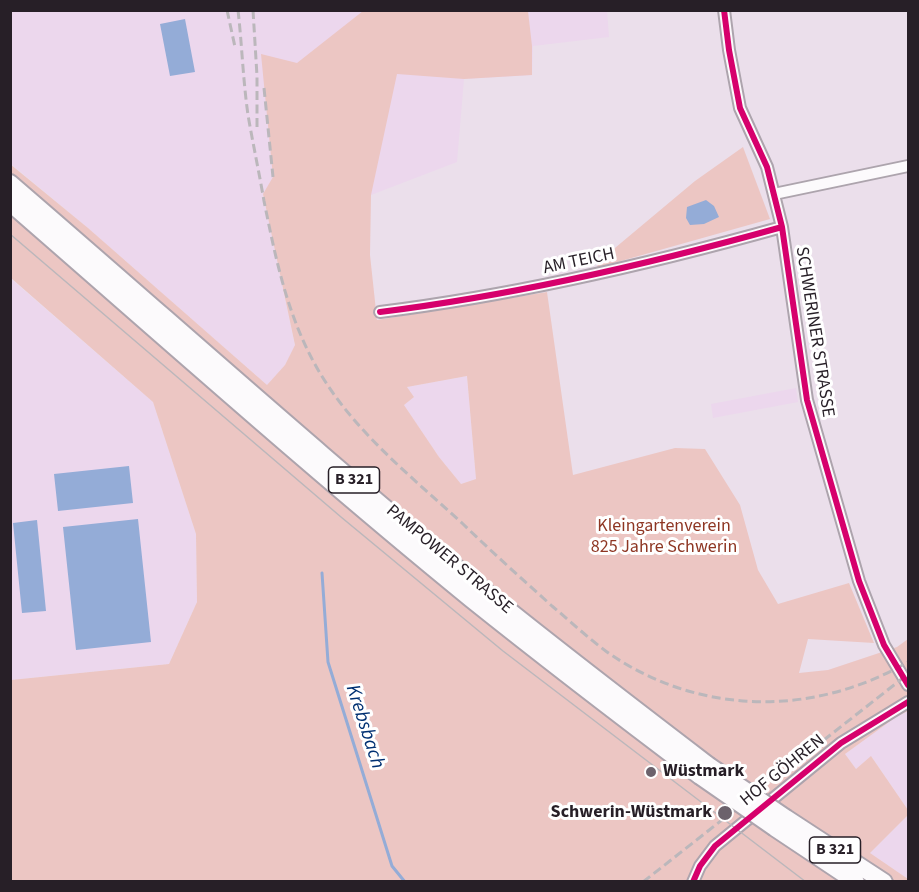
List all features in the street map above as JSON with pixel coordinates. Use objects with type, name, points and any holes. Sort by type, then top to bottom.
[{"type":"main road","name":"PAMPOWER STRASSE","points":[[10,183],[464,573],[704,771]]},
{"type":"main road","name":"PAMPOWER STRASSE","points":[[10,203],[425,560],[578,684],[780,823],[856,882]]},
{"type":"main road","name":"PAMPOWER STRASSE","points":[[780,823],[884,882]]},
{"type":"street","name":"SCHWERINER STRASSE","points":[[724,10],[740,108],[767,167],[782,228],[807,400],[859,581],[884,645],[909,685]]},
{"type":"street","points":[[774,194],[909,166]]},
{"type":"street","name":"AM TEICH","points":[[380,312],[451,303],[564,282],[698,251],[782,228]]},
{"type":"street","name":"HOF GÖHREN","points":[[693,882],[700,866],[715,846],[841,743],[909,702]]},
{"type":"shaded area","points":[[607,10],[609,37],[533,46],[532,75],[464,79],[457,162],[371,195],[263,194],[295,346],[285,365],[267,385],[88,228],[11,164],[10,11]]},
{"type":"shaded area","points":[[10,278],[153,402],[196,534],[197,602],[169,664],[11,680]]},
{"type":"shaded area","points":[[467,376],[476,479],[461,484],[439,457],[404,405],[414,397],[407,387]]},
{"type":"shaded area","points":[[796,388],[798,402],[713,418],[711,404]]},
{"type":"shaded area","points":[[908,711],[908,810],[872,757],[856,769],[845,754],[896,717]]},
{"type":"shaded area","points":[[908,815],[908,879],[870,853]]},
{"type":"green space","name":"Kleingartenverein 825 Jahre Schwerin","points":[[363,11],[528,11],[532,46],[532,75],[464,79],[397,74],[371,195],[370,255],[377,320],[547,292],[573,475],[675,448],[705,449],[740,505],[758,570],[778,604],[849,583],[874,643],[808,639],[799,673],[828,670],[897,647],[908,639],[908,711],[896,717],[845,754],[856,769],[871,756],[908,810],[908,815],[870,853],[908,881],[11,881],[11,680],[169,664],[197,602],[196,534],[153,402],[11,278],[10,164],[88,228],[267,385],[285,365],[295,345],[263,194],[273,177],[261,54],[297,63]],"holes":[[[467,376],[476,479],[461,484],[439,457],[404,405],[414,397],[407,387]]]},
{"type":"green space","points":[[743,147],[770,219],[596,268],[603,258],[695,181]]},
{"type":"water","points":[[185,19],[195,72],[170,76],[160,24]]},
{"type":"water","points":[[706,200],[714,206],[719,217],[704,224],[690,225],[686,218],[687,207]]},
{"type":"water","points":[[129,466],[133,503],[58,511],[54,474]]},
{"type":"water","points":[[138,519],[151,642],[76,650],[63,527]]},
{"type":"water","points":[[37,520],[46,611],[22,613],[13,523]]},
{"type":"waterway","name":"Krebsbach","points":[[322,573],[328,662],[392,866],[405,882]]},
{"type":"tram line","points":[[10,234],[341,517],[503,651],[806,882]]},
{"type":"railway","points":[[227,10],[235,47]]},
{"type":"railway","points":[[238,10],[248,115],[273,245],[290,307],[307,348],[331,391],[384,452],[518,576],[593,641],[642,673],[679,688],[718,698],[756,702],[795,700],[834,693],[872,680],[908,662]]},
{"type":"railway","points":[[253,10],[257,127]]},
{"type":"railway","points":[[264,88],[273,177]]},
{"type":"railway","points":[[643,882],[908,674]]},
{"type":"cycle path","points":[[724,10],[740,108],[767,167],[782,227],[807,400],[859,581],[884,645],[908,685]]},
{"type":"cycle path","points":[[380,312],[482,297],[582,277],[683,254],[782,227]]},
{"type":"cycle path","points":[[693,882],[700,866],[715,846],[841,743],[908,702]]},
{"type":"place","name":"Wüstmark","points":[[651,772]]},
{"type":"place","name":"Schwerin-Wüstmark","points":[[725,813]]}]
